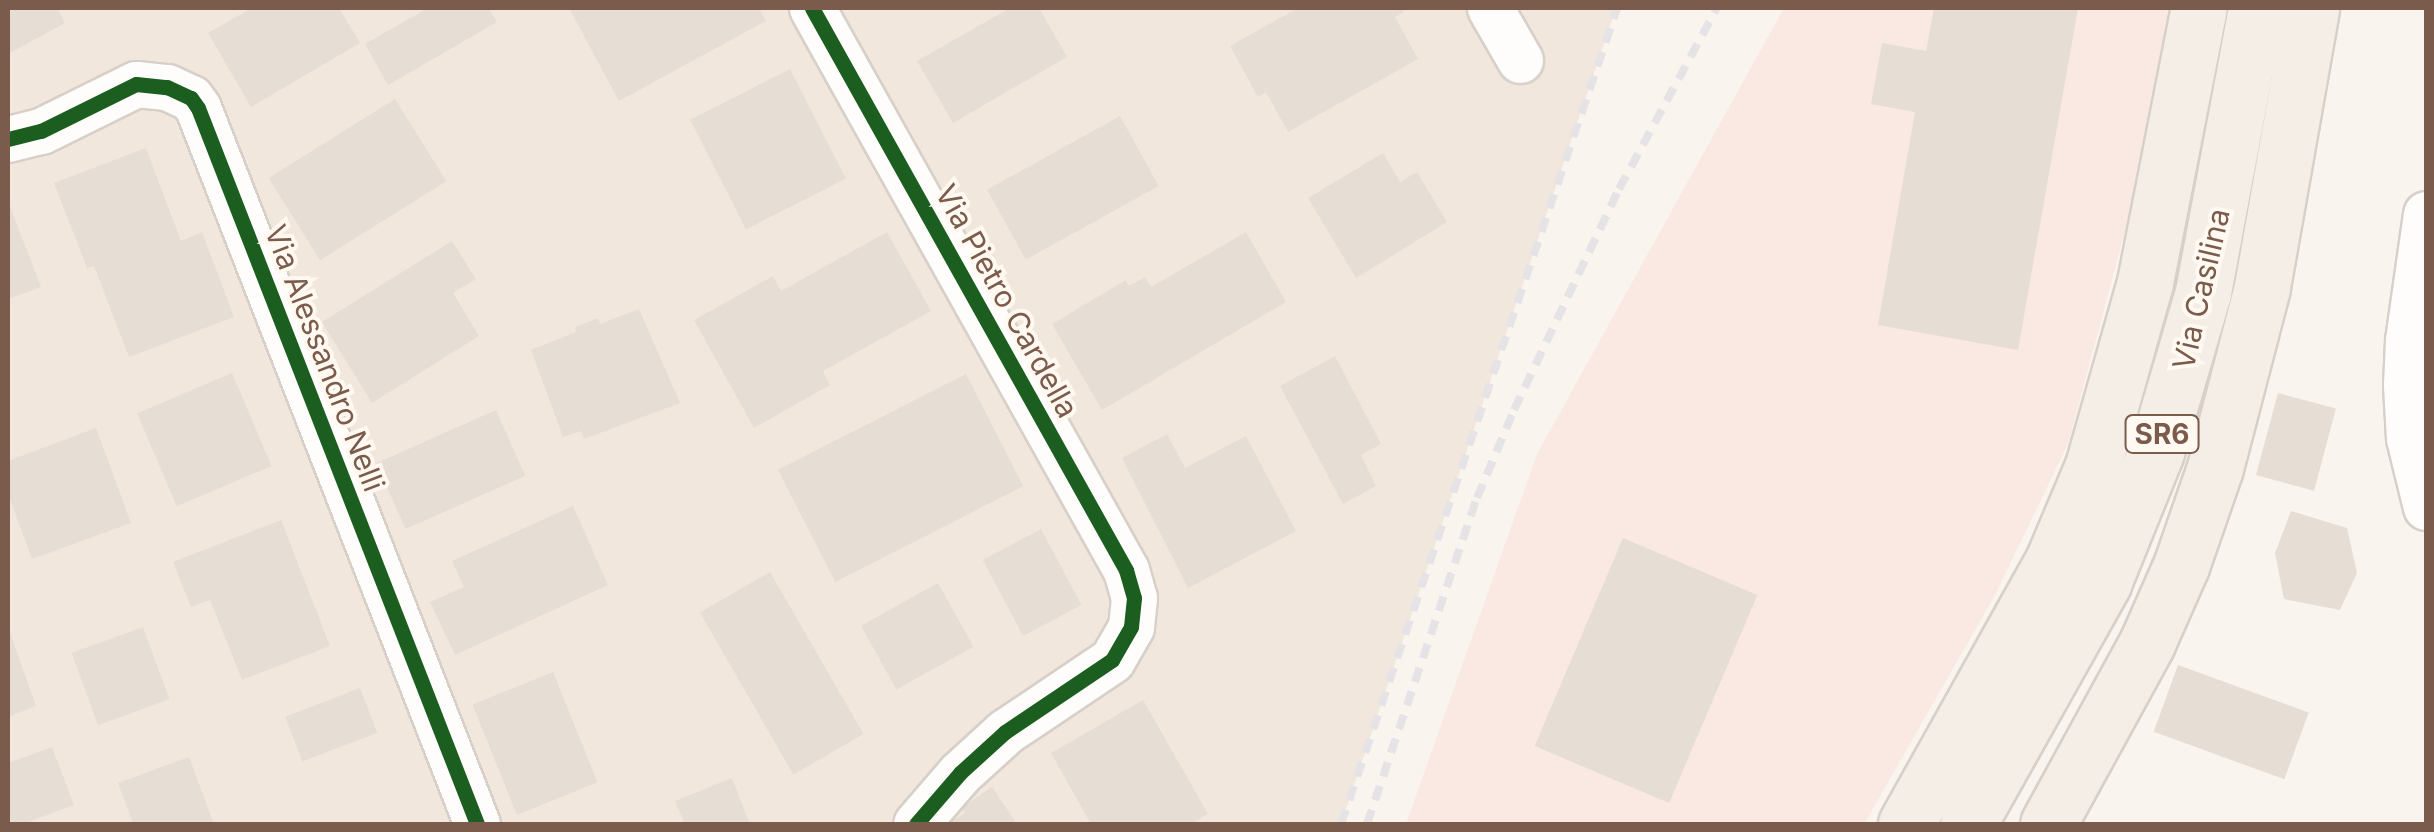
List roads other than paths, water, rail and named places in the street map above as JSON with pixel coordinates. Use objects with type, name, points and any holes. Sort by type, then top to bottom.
[{"type":"main road","points":[[1906,824],[2052,561],[2102,440],[2155,237],[2199,8]]},
{"type":"main road","name":"Via Casilina","points":[[1968,824],[2096,597],[2156,452],[2203,292],[2256,8]]},
{"type":"main road","points":[[2048,824],[2147,644],[2181,566],[2215,468],[2262,287],[2310,8]]},
{"type":"street","name":"Via Pietro Cardella","points":[[812,8],[1126,570],[1134,598],[1131,627],[1112,660],[1005,732],[960,773],[916,824]]},
{"type":"street","points":[[1490,8],[1520,60]]},
{"type":"street","name":"Via Alessandro Nelli","points":[[8,139],[41,131],[136,84],[168,88],[191,98],[202,117],[476,824]]},
{"type":"street","points":[[2426,214],[2408,340],[2426,507]]},
{"type":"railway","points":[[1341,824],[1617,8]]},
{"type":"railway","points":[[1367,824],[1477,498],[1514,410],[1619,189],[1717,8]]}]
